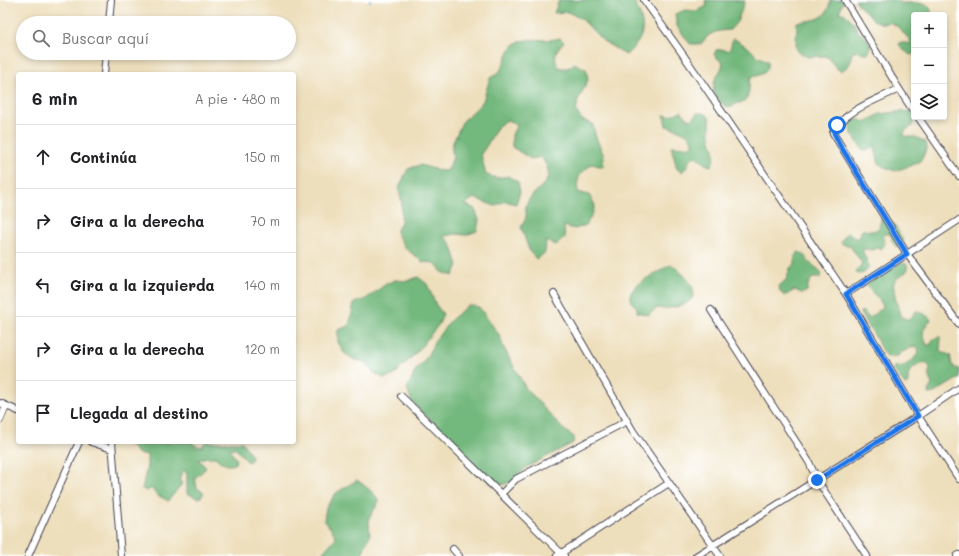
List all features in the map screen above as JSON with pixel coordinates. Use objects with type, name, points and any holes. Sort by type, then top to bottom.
[{"type":"street","points":[[110,16],[111,0]]},
{"type":"street","points":[[644,0],[684,56],[846,294],[918,416],[959,479]]},
{"type":"street","points":[[844,0],[911,108]]},
{"type":"street","points":[[104,72],[105,60]]},
{"type":"street","points":[[898,89],[858,109],[837,125],[834,133],[907,254],[959,324]]},
{"type":"street","points":[[920,120],[959,176]]},
{"type":"street","points":[[846,294],[959,220]]},
{"type":"street","points":[[554,294],[627,421],[720,556]]},
{"type":"street","points":[[711,310],[809,462],[817,480],[867,556]]},
{"type":"street","points":[[696,556],[918,416],[959,388]]},
{"type":"street","points":[[401,396],[501,494],[560,555],[669,483]]},
{"type":"street","points":[[0,420],[3,405],[16,410]]},
{"type":"street","points":[[501,494],[516,479],[627,421]]},
{"type":"street","points":[[28,556],[78,444]]},
{"type":"street","points":[[96,444],[112,450]]},
{"type":"street","points":[[112,444],[121,556]]},
{"type":"street","points":[[452,549],[459,556]]},
{"type":"green space","points":[[559,0],[634,0],[642,23],[641,35],[633,48],[626,55],[603,41],[582,19],[568,12],[554,13]]},
{"type":"green space","points":[[705,0],[745,1],[737,22],[730,30],[713,33],[701,44],[690,44],[677,26],[675,14],[685,10],[697,11],[707,6]]},
{"type":"green space","points":[[830,0],[844,0],[839,13],[844,13],[854,23],[858,31],[870,43],[868,54],[857,51],[852,53],[847,66],[841,71],[836,68],[830,59],[825,56],[808,57],[798,52],[796,47],[797,22],[814,20],[823,16],[829,7]]},
{"type":"green space","points":[[855,0],[895,0],[901,3],[917,3],[928,5],[931,12],[911,12],[911,41],[898,27],[890,22],[884,24],[873,20],[870,15],[861,8]]},
{"type":"green space","points":[[560,38],[564,42],[556,53],[556,63],[558,67],[567,68],[574,63],[586,69],[588,80],[578,100],[576,111],[582,120],[593,124],[595,135],[604,156],[603,167],[592,164],[578,179],[578,192],[589,195],[595,205],[592,215],[586,225],[575,229],[564,226],[565,238],[556,245],[546,241],[545,253],[536,259],[529,250],[521,227],[526,217],[526,206],[531,197],[545,183],[548,178],[548,172],[541,157],[531,159],[512,147],[512,135],[517,124],[507,120],[498,126],[481,154],[486,175],[497,178],[508,176],[518,182],[520,192],[516,204],[505,201],[495,206],[474,198],[465,204],[475,209],[479,220],[477,231],[466,235],[455,234],[444,236],[451,244],[458,265],[453,276],[442,272],[435,263],[423,262],[405,248],[396,232],[401,222],[402,203],[399,191],[400,185],[408,169],[420,165],[442,171],[448,170],[453,157],[452,145],[462,122],[483,101],[490,78],[500,71],[512,47],[520,41]]},
{"type":"green space","points":[[733,38],[749,48],[757,56],[768,61],[768,68],[764,73],[751,77],[749,93],[744,102],[738,103],[729,108],[718,100],[714,93],[715,80],[723,63],[714,55],[716,50],[722,49],[727,51],[730,49]]},
{"type":"green space","points":[[911,41],[910,55],[903,50],[899,43],[909,44]]},
{"type":"green space","points":[[681,111],[689,120],[694,118],[697,113],[706,114],[709,117],[710,135],[715,154],[711,166],[705,164],[696,156],[691,158],[686,168],[682,172],[677,169],[671,146],[689,147],[694,144],[686,134],[666,126],[664,115],[670,116]]},
{"type":"green space","points":[[911,111],[911,120],[914,120],[911,127],[906,130],[903,135],[915,137],[926,142],[927,147],[922,159],[918,163],[895,171],[879,164],[875,148],[863,150],[853,136],[849,125],[854,118],[865,122],[880,114]]},
{"type":"green space","points":[[883,217],[895,225],[904,242],[901,247],[898,247],[894,245],[890,234],[884,234],[885,244],[881,249],[880,247],[873,250],[863,250],[868,268],[863,273],[856,273],[862,263],[850,246],[842,244],[841,241],[848,232],[857,239],[862,230],[874,231],[879,228]]},
{"type":"green space","points":[[799,252],[805,255],[810,264],[822,273],[820,278],[812,278],[808,285],[807,291],[804,293],[795,290],[783,295],[779,286],[786,280],[790,268],[795,264],[795,255]]},
{"type":"green space","points":[[902,263],[907,264],[907,271],[894,282],[900,314],[902,317],[909,320],[916,311],[929,317],[931,320],[925,326],[923,332],[927,345],[930,345],[933,340],[939,336],[941,338],[941,352],[950,355],[951,362],[954,367],[959,369],[959,378],[934,393],[929,394],[928,391],[932,384],[929,378],[930,369],[927,364],[921,364],[912,370],[909,374],[908,384],[905,385],[893,369],[894,367],[904,366],[913,360],[919,352],[918,348],[915,346],[902,352],[898,356],[885,356],[876,338],[860,313],[861,311],[870,318],[883,307],[880,300],[866,284],[884,274],[893,266]]},
{"type":"green space","points":[[672,265],[684,275],[692,287],[692,298],[688,302],[679,306],[665,309],[657,308],[648,315],[637,312],[637,307],[631,302],[630,297],[632,292],[641,282]]},
{"type":"green space","points":[[418,277],[427,284],[436,305],[443,314],[439,324],[417,352],[393,376],[383,378],[373,372],[365,362],[355,360],[344,353],[338,342],[338,330],[349,326],[354,303],[366,299],[386,284],[395,280],[407,281]]},
{"type":"green space","points":[[468,305],[479,307],[500,336],[503,346],[525,387],[563,429],[574,437],[573,443],[527,467],[510,482],[499,486],[490,483],[467,459],[445,432],[419,410],[411,400],[407,389],[417,368],[425,360],[436,339],[451,320]]},
{"type":"green space","points":[[127,444],[194,444],[202,447],[204,444],[243,444],[250,453],[252,459],[248,462],[235,448],[229,449],[236,459],[235,464],[232,465],[222,463],[215,457],[206,457],[198,460],[206,468],[195,478],[197,488],[204,493],[201,497],[197,498],[187,493],[187,475],[185,470],[179,479],[182,484],[168,501],[157,495],[152,488],[147,491],[142,489],[147,466],[147,454],[141,455],[136,452],[133,447]]},
{"type":"green space","points":[[357,480],[372,492],[379,501],[370,517],[370,535],[361,556],[321,556],[336,538],[324,520],[326,507],[336,493]]},
{"type":"route","points":[[817,480],[918,416],[846,294],[907,254],[840,145],[834,133],[837,125]]}]
